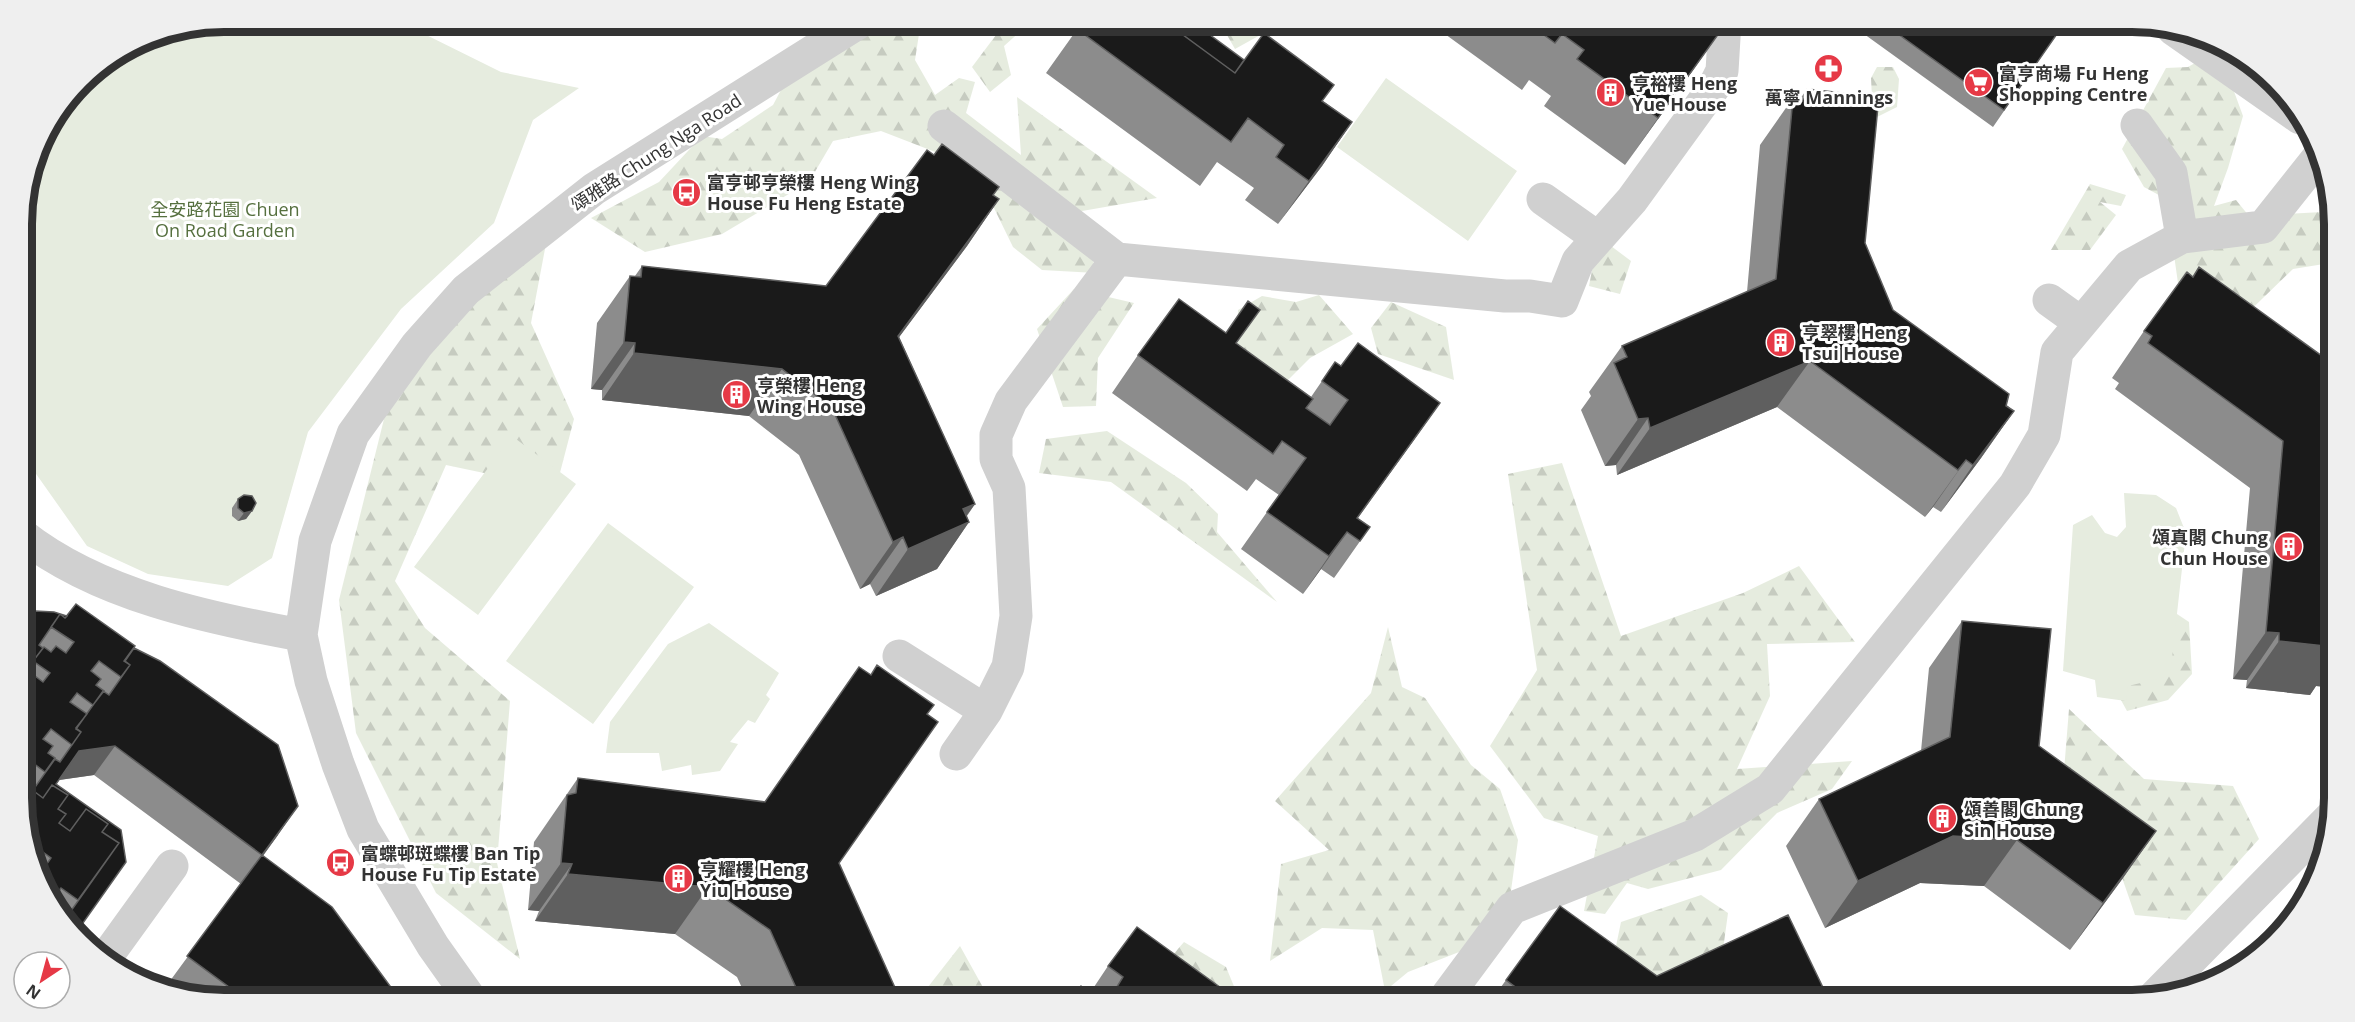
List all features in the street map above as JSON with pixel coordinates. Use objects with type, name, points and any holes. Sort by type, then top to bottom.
[{"type":"street","name":"頌雅路 Chung Nga Road","points":[[464,990],[433,946],[363,829],[338,764],[311,681],[302,635],[315,541],[353,434],[417,345],[466,290],[594,189],[844,32]]},
{"type":"street","points":[[944,126],[1117,259],[1504,296],[1530,296],[1562,302],[1578,261],[1632,200],[1714,87],[1722,71],[1724,32]]},
{"type":"street","points":[[2191,41],[2283,106]]},
{"type":"street","points":[[2136,125],[2171,173],[2182,237]]},
{"type":"street","points":[[1451,990],[1512,908],[1695,835],[1770,789],[2015,485],[2044,435],[2057,352],[2128,266],[2182,237],[2264,227],[2313,163]]},
{"type":"street","points":[[1543,199],[1598,238]]},
{"type":"street","points":[[956,754],[986,711],[1008,667],[1016,616],[1010,488],[996,459],[996,435],[1011,400],[1117,259]]},
{"type":"street","points":[[2049,300],[2081,323]]},
{"type":"street","points":[[31,541],[78,570],[139,595],[223,620],[302,635]]},
{"type":"street","points":[[898,656],[986,711]]},
{"type":"street","points":[[2163,988],[2321,827]]},
{"type":"street","points":[[109,953],[172,866]]},
{"type":"green space","name":"全安路花園 Chuen On Road Garden","points":[[211,32],[420,32],[501,72],[579,88],[533,120],[494,223],[401,309],[308,432],[272,558],[228,586],[148,574],[87,546],[32,468],[32,211],[38,174],[57,127],[79,97],[97,79],[127,57],[150,46],[186,35]]},
{"type":"green space","points":[[869,32],[919,32],[915,60],[935,95],[959,78],[975,82],[966,113],[1021,155],[1017,97],[1157,198],[1082,211],[1096,273],[1042,270],[1013,247],[974,167],[881,131],[833,141],[809,182],[722,234],[645,252],[591,218],[659,182],[702,136],[722,139],[773,105],[789,75]]},
{"type":"green space","points":[[994,32],[1020,32],[1004,46],[1011,75],[990,92],[972,67],[996,35]]},
{"type":"green space","points":[[1225,32],[1266,32],[1235,49]]},
{"type":"green space","points":[[2202,59],[2232,86],[2243,116],[2214,206],[2236,200],[2249,216],[2322,212],[2324,264],[2293,269],[2230,330],[2180,297],[2173,248],[2192,213],[2144,187],[2122,149],[2166,68],[2188,67]]},
{"type":"green space","points":[[1877,67],[1893,67],[1899,79],[1897,107],[1873,119],[1871,78]]},
{"type":"green space","points":[[1386,78],[1517,171],[1468,241],[1337,147]]},
{"type":"green space","points":[[2090,184],[2126,195],[2121,206],[2100,202],[2116,215],[2090,250],[2051,250]]},
{"type":"green space","points":[[548,233],[531,323],[574,419],[556,488],[446,465],[395,581],[425,628],[510,701],[497,863],[520,959],[436,893],[356,733],[339,600],[384,419],[432,340]]},
{"type":"green space","points":[[1611,246],[1631,261],[1620,294],[1589,286],[1593,265]]},
{"type":"green space","points":[[1074,289],[1134,303],[1098,358],[1096,406],[1063,407],[1037,329]]},
{"type":"green space","points":[[1319,295],[1353,334],[1310,358],[1275,393],[1237,360],[1238,310],[1262,296],[1296,302]]},
{"type":"green space","points":[[1391,302],[1446,327],[1454,380],[1378,354],[1371,328]]},
{"type":"green space","points":[[1107,431],[1186,483],[1218,514],[1217,532],[1277,602],[1111,482],[1039,473],[1046,439]]},
{"type":"green space","points":[[512,436],[576,484],[478,615],[414,567]]},
{"type":"green space","points":[[1562,463],[1621,636],[1743,593],[1799,566],[1855,642],[1767,644],[1770,696],[1737,769],[1852,761],[1832,789],[1777,813],[1721,870],[1648,889],[1627,883],[1605,914],[1584,911],[1598,836],[1544,818],[1490,746],[1537,670],[1508,474]]},
{"type":"green space","points":[[2124,493],[2156,495],[2176,508],[2186,533],[2170,676],[2128,686],[2126,701],[2097,697],[2095,680],[2063,671],[2073,525],[2092,515],[2105,533],[2117,537],[2126,527]]},
{"type":"green space","points":[[608,523],[694,587],[593,724],[506,661]]},
{"type":"green space","points":[[2153,598],[2189,622],[2192,674],[2168,700],[2127,711],[2111,682]]},
{"type":"green space","points":[[709,623],[779,673],[766,695],[770,699],[755,723],[748,720],[730,742],[738,744],[720,771],[692,775],[691,765],[662,771],[659,753],[606,753],[610,722],[668,644]]},
{"type":"green space","points":[[1388,627],[1402,687],[1425,698],[1471,765],[1500,789],[1518,840],[1505,934],[1408,972],[1386,990],[1373,930],[1322,928],[1270,961],[1281,864],[1329,850],[1275,801],[1371,693]]},
{"type":"green space","points":[[2069,709],[2144,779],[2233,786],[2259,839],[2186,920],[2135,915],[2101,817],[2064,771]]},
{"type":"green space","points":[[1701,895],[1728,913],[1722,957],[1643,985],[1615,951],[1621,922]]},
{"type":"green space","points":[[1184,942],[1226,967],[1236,990],[1210,990],[1164,965]]},
{"type":"green space","points":[[960,946],[984,990],[926,990]]},
{"type":"building","points":[[1081,32],[1179,32],[1235,73],[1264,33],[1334,85],[1322,101],[1352,122],[1309,181],[1276,157],[1284,145],[1248,118],[1231,142]]},
{"type":"building","points":[[1179,32],[1206,32],[1244,60],[1235,73]]},
{"type":"building","points":[[1540,32],[1711,32],[1717,36],[1658,118],[1577,59],[1584,50],[1562,34],[1555,43]]},
{"type":"building","points":[[1895,32],[2058,32],[2004,110]]},
{"type":"building","points":[[1807,89],[1870,96],[1869,105],[1878,106],[1865,243],[1893,310],[2009,394],[2006,406],[2014,411],[1973,465],[1966,460],[1958,470],[1810,361],[1650,428],[1648,418],[1638,419],[1614,363],[1627,357],[1622,346],[1776,279],[1793,98],[1806,99]]},
{"type":"building","points":[[942,144],[999,187],[993,195],[999,199],[898,336],[975,504],[963,509],[969,522],[908,549],[903,537],[893,542],[832,408],[782,369],[634,353],[635,343],[624,342],[630,276],[641,277],[642,266],[826,286],[927,150],[934,155]]},
{"type":"building","points":[[2199,267],[2324,357],[2324,646],[2279,641],[2279,633],[2266,632],[2283,441],[2148,343],[2152,336],[2144,331],[2187,272],[2193,277]]},
{"type":"building","points":[[1179,299],[1226,333],[1248,301],[1260,310],[1236,343],[1313,399],[1306,408],[1330,425],[1348,400],[1322,381],[1335,362],[1341,366],[1358,343],[1440,403],[1357,518],[1370,527],[1360,541],[1347,532],[1329,556],[1267,512],[1306,458],[1282,441],[1273,454],[1138,355]]},
{"type":"building","points":[[244,495],[252,496],[256,503],[252,511],[244,513],[238,508],[238,499]]},
{"type":"building","points":[[76,604],[135,646],[124,661],[130,665],[121,677],[99,661],[91,671],[101,679],[96,685],[104,691],[93,705],[77,693],[70,702],[87,714],[76,728],[81,732],[72,745],[51,729],[43,739],[53,746],[48,753],[55,758],[45,772],[31,762],[31,673],[43,682],[50,673],[33,661],[44,647],[51,652],[56,646],[66,653],[74,642],[51,627],[60,614],[65,618]]},
{"type":"building","points":[[31,612],[54,612],[67,616],[65,618],[60,614],[39,645],[43,648],[31,664]]},
{"type":"building","points":[[1962,621],[2051,629],[2039,746],[2156,831],[2103,903],[2017,840],[1953,836],[1858,881],[1819,799],[1950,737]]},
{"type":"building","points":[[134,648],[160,661],[278,745],[298,806],[262,855],[115,746],[79,751],[56,784],[121,830],[126,862],[81,926],[70,913],[119,843],[102,832],[108,824],[86,809],[70,831],[59,823],[66,814],[58,809],[68,795],[52,785],[43,798],[31,789],[33,790],[55,759],[60,762],[81,732],[76,729],[103,691],[109,695],[130,665],[125,661]]},
{"type":"building","points":[[877,665],[934,705],[927,714],[938,722],[839,863],[896,990],[797,990],[770,930],[708,887],[568,874],[572,864],[561,863],[567,795],[576,793],[578,778],[765,802],[859,667],[871,675]]},
{"type":"building","points":[[52,785],[68,795],[58,809],[66,814],[59,823],[70,831],[86,809],[108,824],[102,832],[119,843],[78,900],[61,888],[57,894],[44,867],[51,858],[40,850],[33,824],[31,789],[43,798]]},
{"type":"building","points":[[262,855],[332,907],[393,990],[233,990],[187,956]]},
{"type":"building","points":[[1560,906],[1657,976],[1788,915],[1824,990],[1519,990],[1506,980]]},
{"type":"building","points":[[1137,927],[1224,990],[1115,990],[1123,977],[1108,966]]},
{"type":"place","name":"萬寧 Mannings","points":[[1829,68]]},
{"type":"place","name":"富亨商場 Fu Heng Shopping Centre","points":[[1978,83]]},
{"type":"place","name":"亨裕樓 Heng Yue House","points":[[1611,93]]},
{"type":"place","name":"富亨邨亨榮樓 Heng Wing House Fu Heng Estate","points":[[686,192]]},
{"type":"place","name":"亨翠樓 Heng Tsui House","points":[[1781,342]]},
{"type":"place","name":"亨榮樓 Heng Wing House","points":[[736,395]]},
{"type":"place","name":"頌真閣 Chung Chun House","points":[[2289,547]]},
{"type":"place","name":"頌善閣 Chung Sin House","points":[[1943,819]]},
{"type":"place","name":"富蝶邨斑蝶樓 Ban Tip House Fu Tip Estate","points":[[340,863]]},
{"type":"place","name":"亨耀樓 Heng Yiu House","points":[[679,879]]}]
